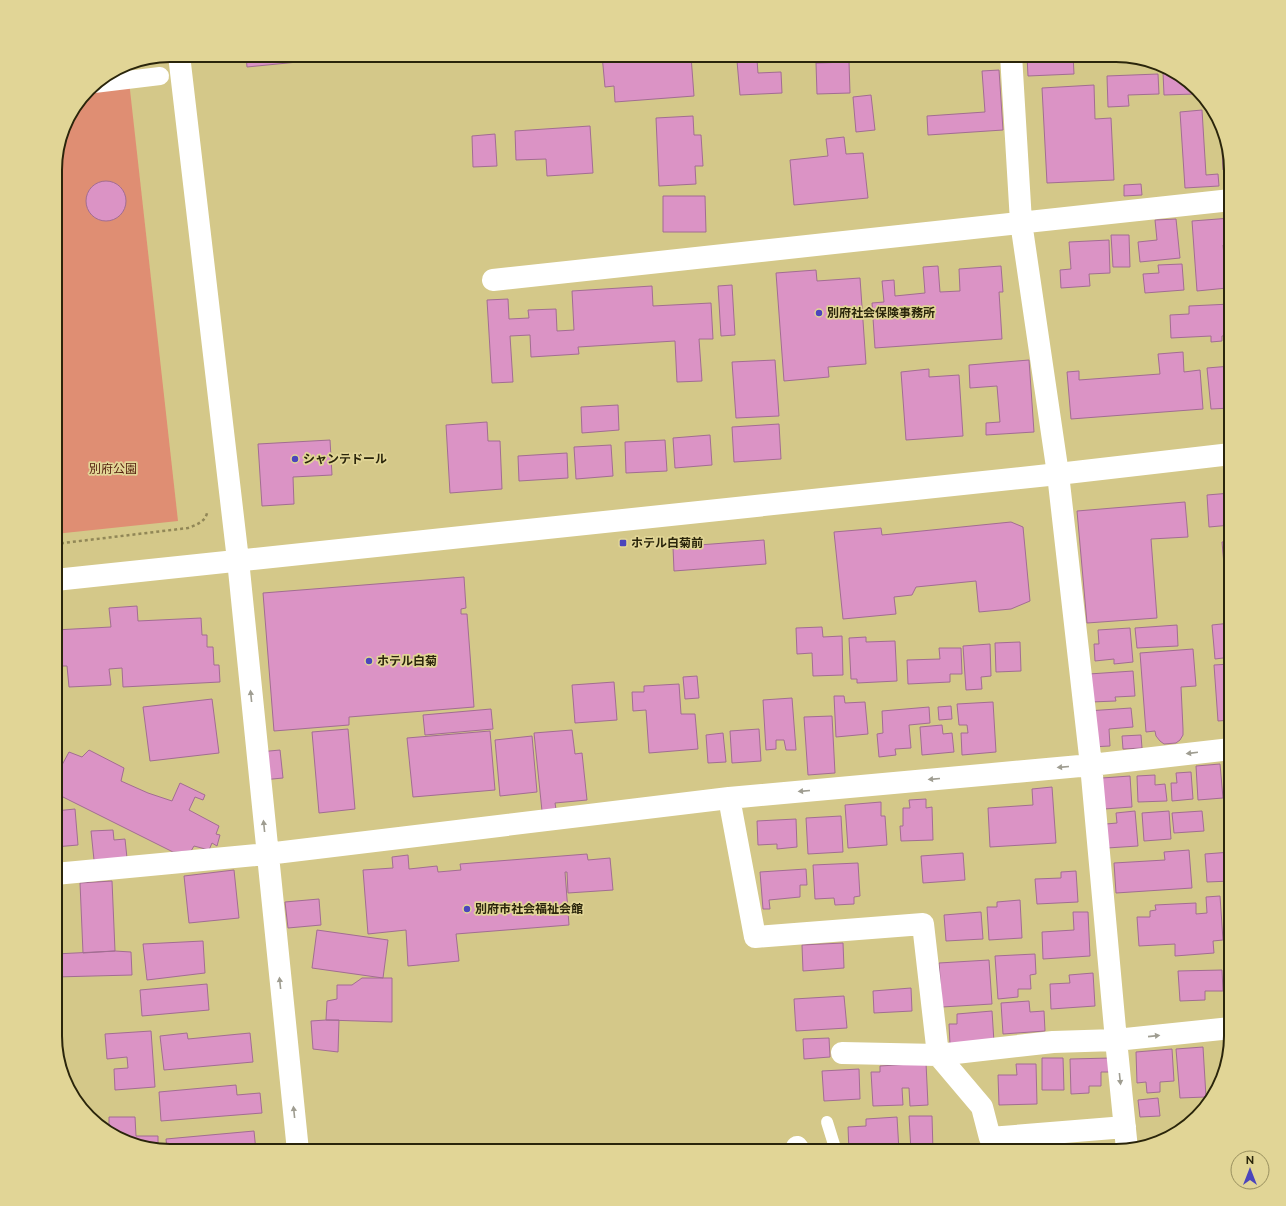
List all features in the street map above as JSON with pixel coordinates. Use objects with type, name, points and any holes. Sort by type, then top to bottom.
[{"type":"street","points":[[180,62],[238,560],[297,1144]]},
{"type":"street","points":[[1011,62],[1021,222],[1058,474],[1091,765],[1126,1143]]},
{"type":"street","points":[[107,82],[160,76]]},
{"type":"street","points":[[493,280],[1224,201]]},
{"type":"street","points":[[62,579],[1058,474],[1224,455]]},
{"type":"street","points":[[62,873],[267,854],[729,798],[1091,765],[1224,750]]},
{"type":"street","points":[[729,798],[755,937],[923,924],[938,1055],[982,1107],[990,1138],[1125,1127]]},
{"type":"street","points":[[842,1053],[938,1055],[1052,1042],[1116,1040],[1224,1029]]},
{"type":"lane","points":[[827,1122],[834,1144]]},
{"type":"path","points":[[62,543],[188,528],[200,524],[207,516],[208,509]]},
{"type":"green space","name":"別府公園","points":[[128,70],[178,521],[62,533],[62,163],[70,129],[84,104],[110,80]]},
{"type":"building","points":[[247,62],[298,62],[247,67]]},
{"type":"building","points":[[603,62],[691,62],[694,96],[615,102],[614,86],[605,87]]},
{"type":"building","points":[[737,62],[757,62],[758,73],[781,72],[782,93],[740,95]]},
{"type":"building","points":[[849,62],[850,93],[817,94],[816,63]]},
{"type":"building","points":[[1027,62],[1073,62],[1074,74],[1028,76]]},
{"type":"building","points":[[999,70],[1003,130],[928,135],[927,116],[985,112],[982,71]]},
{"type":"building","points":[[1163,73],[1176,80],[1192,94],[1164,95]]},
{"type":"building","points":[[1158,74],[1159,94],[1128,95],[1129,106],[1108,107],[1107,76]]},
{"type":"building","points":[[1094,85],[1095,119],[1111,118],[1114,180],[1047,183],[1042,88]]},
{"type":"building","points":[[871,95],[875,130],[856,132],[853,97]]},
{"type":"building","points":[[1202,110],[1206,175],[1218,174],[1219,186],[1185,188],[1180,112]]},
{"type":"building","points":[[693,116],[694,135],[701,135],[703,166],[695,166],[696,184],[659,186],[656,118]]},
{"type":"building","points":[[590,126],[593,173],[547,176],[546,159],[516,160],[515,131]]},
{"type":"building","points":[[495,134],[497,166],[473,167],[472,136]]},
{"type":"building","points":[[844,137],[846,154],[863,153],[868,198],[794,205],[790,160],[828,156],[826,139]]},
{"type":"building","points":[[1222,152],[1224,163],[1223,170]]},
{"type":"building","points":[[110,181],[117,184],[123,190],[126,201],[125,209],[117,218],[110,221],[102,221],[95,218],[87,209],[86,197],[89,190],[98,182]]},
{"type":"building","points":[[1141,184],[1142,195],[1124,196],[1124,185]]},
{"type":"building","points":[[663,196],[705,196],[706,232],[663,232]]},
{"type":"building","points":[[1176,219],[1180,258],[1140,262],[1138,242],[1157,240],[1155,220]]},
{"type":"building","points":[[1224,219],[1224,288],[1197,291],[1192,221]]},
{"type":"building","points":[[1111,235],[1129,235],[1130,267],[1113,267]]},
{"type":"building","points":[[1109,240],[1110,273],[1089,274],[1090,286],[1061,288],[1060,270],[1071,269],[1069,242]]},
{"type":"building","points":[[1182,264],[1184,290],[1145,293],[1143,274],[1159,273],[1158,265]]},
{"type":"building","points":[[938,266],[940,292],[960,291],[959,269],[1001,266],[1003,292],[999,292],[1002,339],[875,348],[872,303],[884,302],[882,281],[894,280],[895,296],[925,293],[923,267]]},
{"type":"building","points":[[816,270],[817,281],[860,278],[866,364],[828,367],[829,377],[784,381],[776,273]]},
{"type":"building","points":[[732,285],[735,335],[721,336],[718,286]]},
{"type":"building","points":[[652,286],[653,306],[711,303],[713,339],[699,339],[702,381],[677,382],[675,341],[578,347],[579,354],[531,357],[530,335],[510,336],[513,382],[492,383],[487,300],[508,299],[509,319],[529,318],[528,310],[556,309],[557,331],[574,330],[572,291]]},
{"type":"building","points":[[1224,304],[1224,336],[1222,336],[1222,341],[1211,342],[1211,336],[1171,338],[1170,315],[1189,314],[1189,306]]},
{"type":"building","points":[[1183,352],[1184,372],[1200,370],[1203,409],[1071,419],[1067,372],[1079,371],[1079,380],[1160,374],[1158,354]]},
{"type":"building","points":[[775,360],[779,416],[736,418],[732,362]]},
{"type":"building","points":[[1029,360],[1034,432],[986,435],[986,423],[1000,422],[997,386],[970,388],[969,365]]},
{"type":"building","points":[[1224,367],[1224,408],[1211,409],[1207,368]]},
{"type":"building","points":[[929,369],[929,377],[959,375],[963,436],[906,440],[901,372]]},
{"type":"building","points":[[618,405],[619,430],[582,433],[581,407]]},
{"type":"building","points":[[487,422],[488,441],[500,441],[502,489],[450,493],[446,425]]},
{"type":"building","points":[[779,424],[781,459],[734,462],[732,427]]},
{"type":"building","points":[[710,435],[712,465],[675,468],[673,438]]},
{"type":"building","name":"シャンテドール","points":[[330,440],[332,475],[293,477],[294,504],[262,506],[258,444]]},
{"type":"building","points":[[665,440],[667,471],[626,473],[625,442]]},
{"type":"building","points":[[611,445],[613,476],[576,479],[574,447]]},
{"type":"building","points":[[567,453],[568,478],[519,481],[518,456]]},
{"type":"building","points":[[1224,494],[1224,526],[1209,527],[1207,495]]},
{"type":"building","points":[[1185,502],[1188,537],[1151,539],[1157,618],[1087,623],[1077,511]]},
{"type":"building","points":[[1011,522],[1023,527],[1030,601],[1011,609],[979,612],[976,581],[916,587],[912,595],[894,597],[896,614],[843,619],[834,532],[881,528],[882,535]]},
{"type":"building","points":[[764,540],[766,564],[674,571],[673,547]]},
{"type":"building","points":[[1222,542],[1224,542],[1224,565]]},
{"type":"building","name":"ホテル白菊","points":[[464,577],[466,608],[461,609],[461,614],[467,614],[474,707],[349,717],[349,725],[274,731],[263,593]]},
{"type":"building","points":[[137,606],[138,621],[201,618],[202,635],[207,635],[207,647],[213,647],[214,665],[219,665],[220,682],[123,687],[122,668],[109,669],[111,685],[69,687],[67,666],[62,666],[62,630],[111,627],[109,608]]},
{"type":"building","points":[[1224,624],[1224,658],[1215,659],[1212,625]]},
{"type":"building","points":[[1177,625],[1178,646],[1137,648],[1135,628]]},
{"type":"building","points":[[822,627],[823,637],[842,636],[843,675],[813,676],[812,653],[797,654],[796,628]]},
{"type":"building","points":[[1130,628],[1133,662],[1114,664],[1114,659],[1095,661],[1094,644],[1099,644],[1098,630]]},
{"type":"building","points":[[866,637],[866,642],[895,641],[897,681],[857,683],[857,679],[851,679],[849,638]]},
{"type":"building","points":[[1020,642],[1021,671],[996,672],[995,643]]},
{"type":"building","points":[[990,644],[991,676],[981,677],[982,689],[966,690],[963,646]]},
{"type":"building","points":[[939,648],[961,648],[962,674],[950,674],[950,682],[908,684],[907,660],[940,659]]},
{"type":"building","points":[[1193,649],[1196,686],[1181,687],[1183,735],[1176,743],[1164,744],[1156,736],[1155,731],[1146,732],[1140,653]]},
{"type":"building","points":[[1224,664],[1224,721],[1218,721],[1214,665]]},
{"type":"building","points":[[1133,671],[1135,696],[1115,697],[1116,701],[1091,702],[1089,674]]},
{"type":"building","points":[[697,676],[699,698],[685,699],[683,677]]},
{"type":"building","points":[[614,682],[617,720],[575,723],[572,685]]},
{"type":"building","points":[[679,684],[681,714],[695,714],[698,749],[649,753],[646,710],[633,711],[632,692],[644,692],[644,686]]},
{"type":"building","points":[[834,696],[844,696],[845,703],[865,702],[868,734],[836,737]]},
{"type":"building","points":[[792,698],[796,750],[786,750],[784,740],[776,740],[776,749],[766,750],[763,700]]},
{"type":"building","points":[[212,699],[219,753],[150,761],[143,707]]},
{"type":"building","points":[[993,702],[996,752],[962,755],[961,733],[968,733],[967,725],[959,725],[957,704]]},
{"type":"building","points":[[951,706],[952,719],[939,720],[938,707]]},
{"type":"building","points":[[929,707],[930,723],[909,725],[911,748],[895,749],[896,755],[879,757],[877,734],[883,733],[882,711]]},
{"type":"building","points":[[1131,708],[1133,727],[1109,729],[1110,746],[1090,747],[1087,711]]},
{"type":"building","points":[[491,709],[493,729],[425,735],[423,715]]},
{"type":"building","points":[[832,716],[835,773],[808,775],[804,717]]},
{"type":"building","points":[[942,725],[943,734],[952,733],[954,752],[922,755],[920,727]]},
{"type":"building","points":[[348,729],[355,809],[319,813],[312,732]]},
{"type":"building","points":[[759,729],[761,761],[732,763],[730,731]]},
{"type":"building","points":[[572,730],[575,754],[582,753],[587,800],[555,803],[556,809],[542,811],[534,733]]},
{"type":"building","points":[[490,731],[495,790],[413,797],[407,738]]},
{"type":"building","points":[[723,733],[726,762],[708,763],[706,735]]},
{"type":"building","points":[[1141,735],[1142,748],[1123,749],[1122,736]]},
{"type":"building","points":[[532,736],[537,792],[500,796],[495,740]]},
{"type":"building","points":[[89,750],[124,768],[121,781],[148,793],[172,801],[180,783],[205,795],[203,800],[195,797],[189,810],[219,826],[216,834],[220,835],[217,846],[212,843],[209,850],[194,846],[191,851],[173,852],[62,796],[62,765],[69,752],[82,757]]},
{"type":"building","points":[[280,750],[283,778],[262,780],[259,752]]},
{"type":"building","points":[[1220,764],[1223,798],[1198,800],[1196,766]]},
{"type":"building","points":[[1191,772],[1193,799],[1172,801],[1171,783],[1177,783],[1176,773]]},
{"type":"building","points":[[1155,775],[1155,785],[1165,784],[1167,801],[1138,802],[1137,776]]},
{"type":"building","points":[[1130,776],[1132,807],[1104,809],[1102,778]]},
{"type":"building","points":[[1052,787],[1056,843],[990,847],[988,808],[1033,805],[1032,789]]},
{"type":"building","points":[[926,799],[926,808],[932,807],[933,840],[901,841],[900,826],[903,826],[903,808],[910,808],[909,800]]},
{"type":"building","points":[[881,802],[881,816],[885,816],[887,845],[848,848],[845,805]]},
{"type":"building","points":[[75,809],[78,845],[62,846],[62,810]]},
{"type":"building","points":[[1135,811],[1138,846],[1107,848],[1106,824],[1117,823],[1116,813]]},
{"type":"building","points":[[1169,811],[1171,839],[1144,841],[1142,813]]},
{"type":"building","points":[[1202,811],[1204,831],[1174,833],[1172,813]]},
{"type":"building","points":[[841,816],[843,852],[808,854],[806,818]]},
{"type":"building","points":[[796,819],[797,847],[777,849],[777,844],[758,845],[757,821]]},
{"type":"building","points":[[113,830],[114,840],[125,839],[127,858],[94,860],[91,831]]},
{"type":"building","points":[[1189,850],[1192,888],[1116,893],[1114,863],[1165,860],[1164,852]]},
{"type":"building","points":[[963,853],[965,880],[923,883],[921,856]]},
{"type":"building","points":[[1224,853],[1224,881],[1207,882],[1205,854]]},
{"type":"building","name":"別府市社会福祉会館","points":[[587,854],[588,860],[610,858],[613,890],[568,893],[567,872],[565,872],[569,925],[456,934],[459,961],[408,966],[406,930],[368,934],[363,870],[393,868],[392,857],[408,855],[409,869],[437,866],[438,872],[461,870],[460,864]]},
{"type":"building","points":[[858,863],[860,896],[854,897],[854,904],[835,905],[834,898],[815,899],[813,865]]},
{"type":"building","points":[[806,869],[807,885],[800,885],[800,897],[769,900],[770,909],[763,909],[760,872]]},
{"type":"building","points":[[234,870],[239,918],[189,923],[184,876]]},
{"type":"building","points":[[1076,871],[1078,902],[1037,904],[1035,879],[1061,878],[1061,872]]},
{"type":"building","points":[[112,881],[115,951],[83,953],[80,883]]},
{"type":"building","points":[[1220,896],[1223,940],[1213,941],[1214,953],[1175,956],[1175,944],[1139,946],[1137,917],[1150,917],[1150,911],[1156,910],[1155,905],[1196,903],[1196,914],[1207,913],[1206,897]]},
{"type":"building","points":[[319,899],[321,925],[288,928],[285,902]]},
{"type":"building","points":[[1020,900],[1022,938],[989,940],[987,907],[997,907],[997,902]]},
{"type":"building","points":[[981,912],[983,939],[946,941],[944,915]]},
{"type":"building","points":[[1073,912],[1088,912],[1090,956],[1043,959],[1042,932],[1074,930]]},
{"type":"building","points":[[317,930],[388,940],[383,978],[312,968]]},
{"type":"building","points":[[203,941],[205,973],[147,980],[143,944]]},
{"type":"building","points":[[843,943],[844,968],[803,971],[802,945]]},
{"type":"building","points":[[115,951],[131,952],[132,975],[62,977],[62,954]]},
{"type":"building","points":[[1035,954],[1036,974],[1030,975],[1031,989],[1018,989],[1018,997],[998,999],[995,956]]},
{"type":"building","points":[[989,960],[992,1004],[942,1007],[939,963]]},
{"type":"building","points":[[1222,970],[1223,991],[1205,991],[1205,1000],[1180,1001],[1178,971]]},
{"type":"building","points":[[1093,973],[1095,1006],[1051,1009],[1050,984],[1070,983],[1069,975]]},
{"type":"building","points":[[362,978],[392,978],[392,1022],[326,1020],[327,1001],[337,999],[337,985],[352,985]]},
{"type":"building","points":[[207,984],[209,1010],[142,1016],[140,990]]},
{"type":"building","points":[[911,988],[912,1011],[874,1013],[873,991]]},
{"type":"building","points":[[844,996],[847,1028],[796,1031],[794,999]]},
{"type":"building","points":[[1029,1001],[1030,1012],[1044,1011],[1045,1031],[1003,1034],[1001,1003]]},
{"type":"building","points":[[992,1011],[994,1042],[950,1044],[949,1024],[957,1024],[957,1014]]},
{"type":"building","points":[[339,1020],[338,1052],[313,1049],[311,1021]]},
{"type":"building","points":[[151,1031],[155,1087],[115,1090],[114,1069],[128,1068],[127,1057],[107,1059],[105,1034]]},
{"type":"building","points":[[187,1033],[188,1039],[250,1033],[253,1062],[164,1070],[160,1036]]},
{"type":"building","points":[[829,1038],[830,1057],[804,1059],[803,1039]]},
{"type":"building","points":[[1203,1047],[1205,1097],[1180,1098],[1176,1049]]},
{"type":"building","points":[[1172,1049],[1174,1081],[1160,1082],[1160,1092],[1147,1093],[1146,1082],[1137,1083],[1136,1052]]},
{"type":"building","points":[[1042,1058],[1063,1058],[1064,1090],[1042,1090]]},
{"type":"building","points":[[1111,1058],[1111,1072],[1101,1072],[1101,1086],[1089,1086],[1089,1093],[1071,1094],[1070,1059]]},
{"type":"building","points":[[926,1063],[928,1105],[910,1106],[909,1088],[902,1088],[903,1105],[873,1106],[871,1072],[880,1072],[880,1066]]},
{"type":"building","points":[[1016,1064],[1036,1064],[1037,1104],[999,1105],[998,1075],[1017,1075]]},
{"type":"building","points":[[859,1069],[860,1099],[824,1101],[822,1071]]},
{"type":"building","points":[[236,1085],[237,1095],[260,1093],[262,1113],[161,1121],[159,1092]]},
{"type":"building","points":[[1158,1098],[1160,1116],[1140,1117],[1138,1100]]},
{"type":"building","points":[[909,1116],[932,1116],[933,1144],[911,1144]]},
{"type":"building","points":[[109,1117],[135,1117],[136,1136],[158,1136],[158,1143],[129,1136],[109,1125]]},
{"type":"building","points":[[897,1117],[899,1144],[849,1144],[848,1127],[866,1126],[866,1119]]},
{"type":"building","points":[[254,1131],[255,1144],[170,1144],[166,1144],[166,1139]]},
{"type":"place","name":"別府社会保険事務所","points":[[819,313]]},
{"type":"place","name":"シャンテドール","points":[[295,459]]},
{"type":"place","name":"ホテル白菊前","points":[[623,543]]},
{"type":"place","name":"ホテル白菊","points":[[369,661]]},
{"type":"place","name":"別府市社会福祉会館","points":[[467,909]]}]
